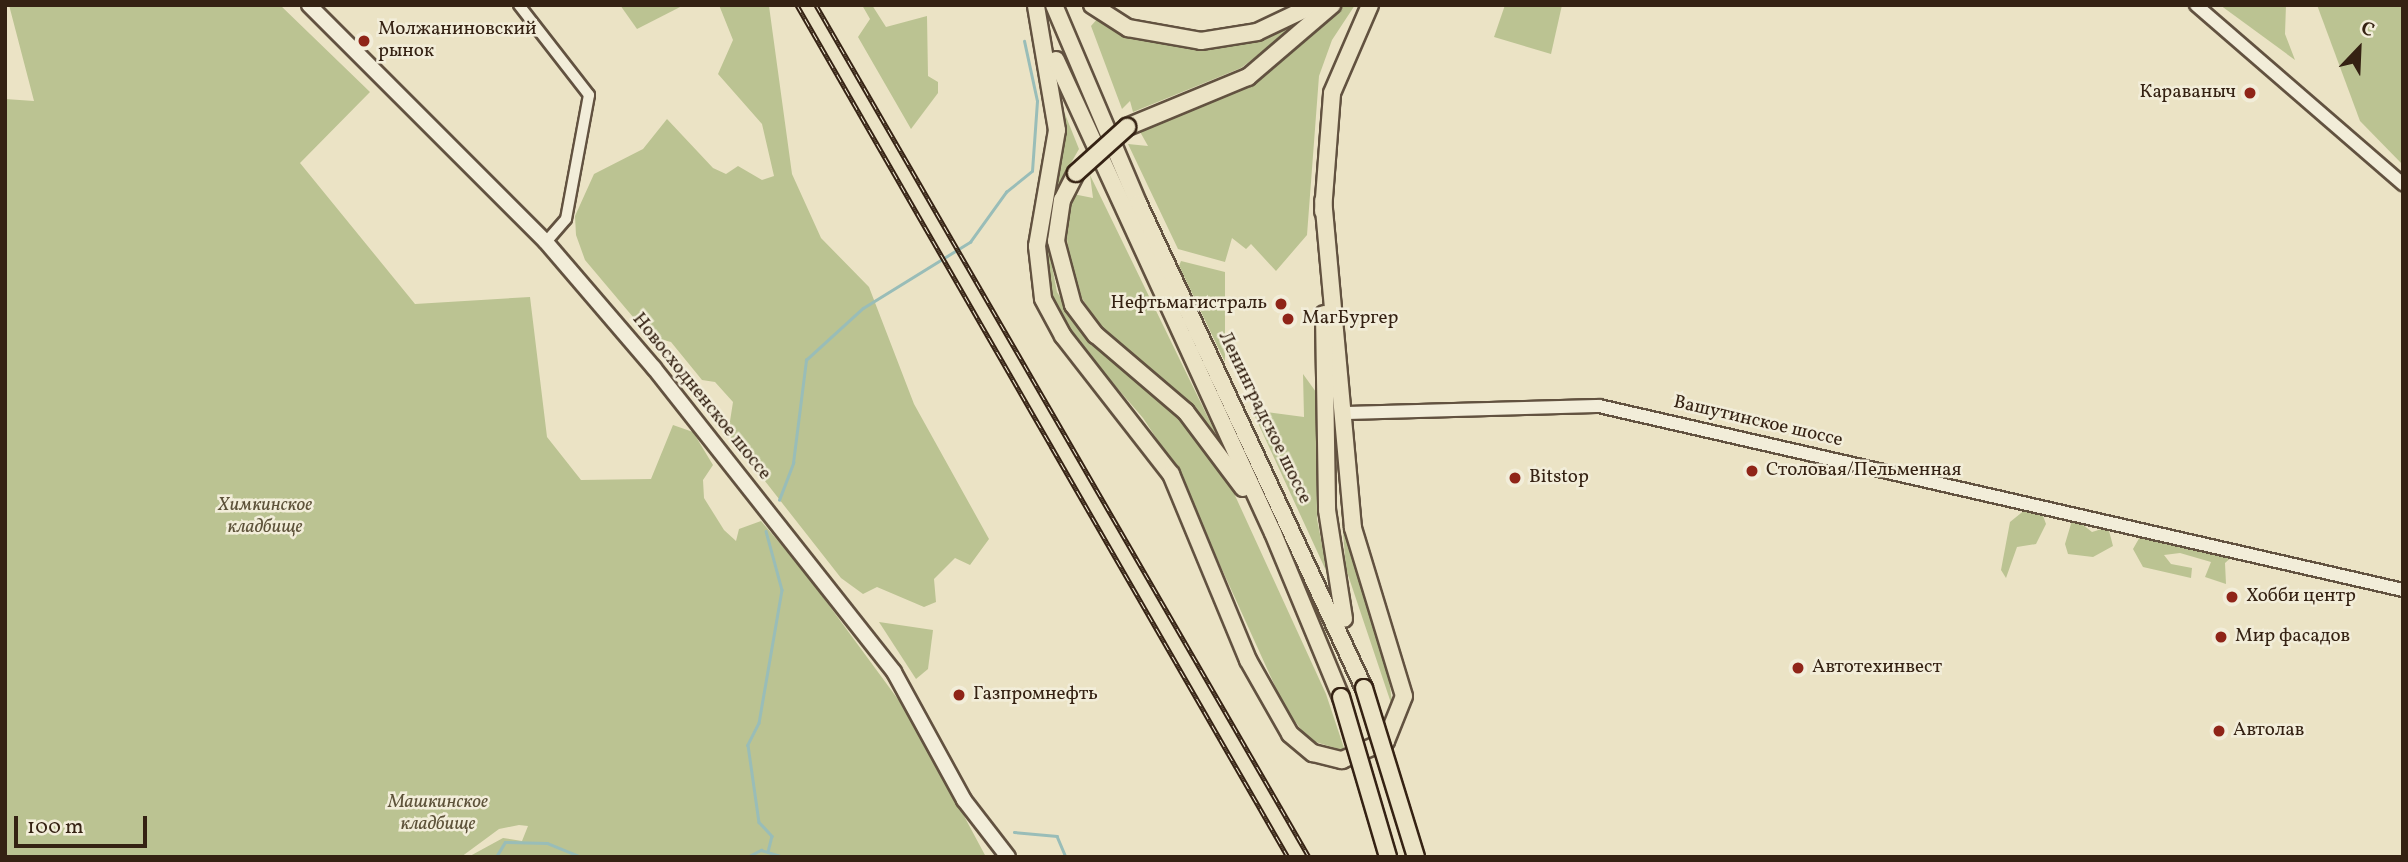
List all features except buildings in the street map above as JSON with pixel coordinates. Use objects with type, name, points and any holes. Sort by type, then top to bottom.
[{"type":"highway","name":"Ленинградское шоссе","points":[[1054,5],[1138,203],[1354,660],[1416,857]]},
{"type":"highway","points":[[1092,5],[1128,28],[1200,41],[1281,24],[1314,5]]},
{"type":"highway","points":[[1286,568],[1221,454],[1073,305],[1056,241],[1062,200],[1076,173],[1126,127],[1248,77],[1332,5]]},
{"type":"highway","points":[[1354,660],[1327,510],[1323,200],[1332,93],[1370,5]]},
{"type":"highway","name":"Ленинградское шоссе","points":[[1036,6],[1117,204],[1286,568],[1341,697],[1388,857]]},
{"type":"highway","points":[[1036,6],[1057,130],[1037,246],[1043,299],[1063,336],[1171,474],[1248,660],[1290,734],[1313,753],[1342,760],[1386,741],[1404,696],[1360,566],[1323,200]]},
{"type":"main road","name":"Новосходненское шоссе","points":[[309,5],[546,242],[832,589],[908,692],[964,800],[1008,857]]},
{"type":"street","points":[[519,5],[589,95],[566,219],[546,242]]},
{"type":"street","points":[[2196,5],[2403,184]]},
{"type":"street","name":"Вашутинское шоссе","points":[[1344,413],[1599,406],[2403,590]]},
{"type":"green space","name":"Химкинское кладбище","points":[[9,5],[280,5],[370,92],[300,163],[415,304],[530,297],[547,437],[581,480],[651,479],[673,425],[693,432],[713,465],[703,480],[704,498],[724,530],[736,541],[739,529],[761,521],[803,570],[911,717],[986,857],[470,856],[503,838],[522,841],[528,826],[519,825],[499,829],[461,857],[5,857],[5,99],[34,101]]},
{"type":"green space","points":[[620,5],[684,5],[637,29]]},
{"type":"green space","points":[[719,5],[769,6],[792,174],[821,238],[869,287],[914,404],[989,539],[970,565],[955,558],[934,579],[936,602],[924,607],[877,587],[863,594],[841,578],[728,434],[733,402],[715,382],[702,380],[671,342],[649,336],[585,260],[576,235],[575,216],[594,174],[643,149],[667,119],[713,168],[726,174],[738,166],[762,180],[774,176],[762,124],[718,74],[733,40]]},
{"type":"green space","points":[[862,5],[872,5],[886,27],[927,16],[928,76],[938,82],[938,93],[911,129],[858,37],[870,19]]},
{"type":"green space","points":[[1340,5],[1355,5],[1332,40],[1319,76],[1307,235],[1276,271],[1251,244],[1246,249],[1232,238],[1225,262],[1178,249],[1128,144],[1148,146],[1139,130],[1252,84]]},
{"type":"green space","points":[[1505,5],[1562,5],[1551,54],[1494,37]]},
{"type":"green space","points":[[2220,5],[2286,5],[2285,34],[2295,60]]},
{"type":"green space","points":[[2317,5],[2403,5],[2403,165],[2360,121]]},
{"type":"green space","points":[[1098,18],[1151,42],[1192,47],[1235,45],[1302,21],[1241,68],[1133,112],[1130,101],[1122,109],[1091,26]]},
{"type":"green space","points":[[1065,114],[1079,149],[1052,196],[1061,164]]},
{"type":"green space","points":[[1090,175],[1215,432],[1102,329],[1072,283],[1065,221],[1073,194],[1093,198]]},
{"type":"green space","points":[[1046,235],[1057,292],[1080,329],[1184,421],[1227,478],[1326,694],[1345,751],[1309,740],[1285,708],[1176,468],[1143,418],[1073,337],[1052,300]]},
{"type":"green space","points":[[1181,261],[1225,272],[1225,362],[1179,266]]},
{"type":"green space","points":[[1303,374],[1316,392],[1317,519],[1328,575],[1252,410],[1304,417]]},
{"type":"green space","points":[[1336,447],[1341,447],[1353,559],[1386,657],[1393,709],[1346,569]]},
{"type":"green space","points":[[2026,509],[2042,513],[2046,524],[2036,544],[2017,547],[2006,578],[2001,570],[2010,522]]},
{"type":"green space","points":[[2073,517],[2092,532],[2108,527],[2113,546],[2093,557],[2068,554],[2065,544]]},
{"type":"green space","points":[[2141,535],[2234,555],[2225,563],[2226,584],[2205,577],[2211,562],[2180,553],[2164,555],[2171,564],[2192,568],[2191,578],[2143,567],[2133,549]]},
{"type":"green space","points":[[879,622],[933,630],[928,669],[916,679]]},
{"type":"waterway","points":[[779,500],[793,463],[806,360],[863,308],[970,242],[1006,192],[1032,171],[1037,101],[1024,41]]},
{"type":"waterway","points":[[766,531],[782,590],[759,723],[748,745],[759,822],[772,836],[768,852]]},
{"type":"waterway","points":[[1014,832],[1057,836],[1066,857]]},
{"type":"waterway","points":[[496,857],[505,842],[547,843],[581,857]]},
{"type":"waterway","points":[[747,857],[761,850],[784,857]]},
{"type":"railway","points":[[797,5],[1288,857]]},
{"type":"railway","points":[[816,5],[1309,857]]},
{"type":"place","name":"Молжаниновский рынок","points":[[364,41]]},
{"type":"place","name":"Караваныч","points":[[2250,93]]},
{"type":"place","name":"Нефтьмагистраль","points":[[1281,304]]},
{"type":"place","name":"МагБургер","points":[[1288,319]]},
{"type":"place","name":"Столовая/Пельменная","points":[[1752,471]]},
{"type":"place","name":"Bitstop","points":[[1515,478]]},
{"type":"place","name":"Хобби центр","points":[[2232,597]]},
{"type":"place","name":"Мир фасадов","points":[[2221,637]]},
{"type":"place","name":"Автотехинвест","points":[[1798,668]]},
{"type":"place","name":"Газпромнефть","points":[[959,695]]},
{"type":"place","name":"Автолав","points":[[2219,731]]},
{"type":"park label","name":"Машкинское кладбище","points":[[438,814]]}]
